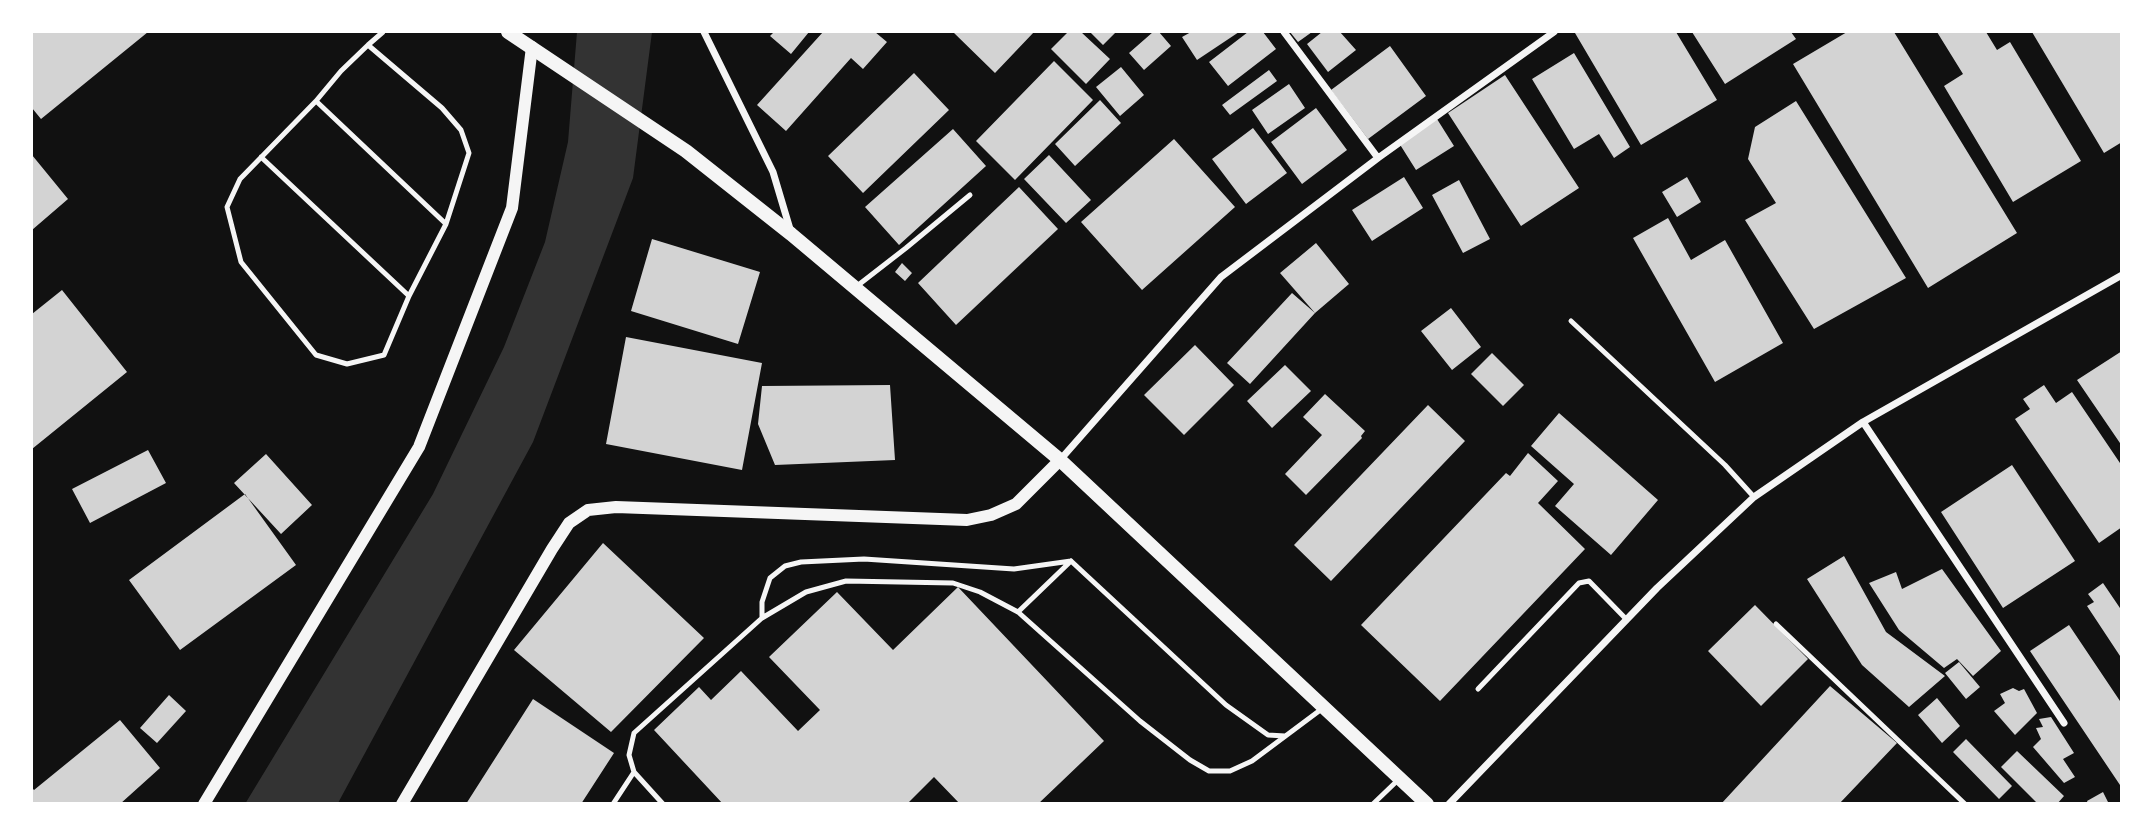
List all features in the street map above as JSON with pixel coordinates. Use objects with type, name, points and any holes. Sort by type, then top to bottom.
[{"type":"main road","points":[[508,32],[686,151],[791,234],[1060,460],[1427,803]]},
{"type":"street","points":[[704,32],[773,172],[791,234]]},
{"type":"street","points":[[1284,32],[1378,158]]},
{"type":"street","points":[[402,803],[552,549],[569,523],[588,510],[616,507],[967,520],[991,515],[1016,504],[1060,460],[1221,278],[1378,158],[1554,32]]},
{"type":"street","points":[[204,803],[419,447],[512,208],[532,47]]},
{"type":"street","points":[[1449,803],[1716,530],[1754,497],[1863,422],[2122,275]]},
{"type":"street","points":[[1863,422],[2064,723]]},
{"type":"lane","points":[[368,45],[442,108],[461,130],[469,153],[446,224],[409,296],[384,355],[347,364],[316,355],[241,262],[227,206],[240,179],[368,45],[383,32]]},
{"type":"lane","points":[[316,101],[446,224]]},
{"type":"lane","points":[[261,157],[409,296]]},
{"type":"lane","points":[[854,287],[971,195]]},
{"type":"lane","points":[[1571,321],[1725,465],[1754,497]]},
{"type":"lane","points":[[762,618],[762,602],[770,578],[785,566],[801,562],[864,559],[1014,569],[1071,561]]},
{"type":"lane","points":[[1071,561],[1226,705],[1268,736],[1286,736]]},
{"type":"lane","points":[[1018,612],[1071,561]]},
{"type":"lane","points":[[663,803],[634,772],[629,755],[634,733],[762,618],[800,595],[820,587],[846,582],[953,583],[980,592],[1018,612],[1140,721],[1190,760],[1209,771],[1230,771],[1252,761],[1323,708]]},
{"type":"lane","points":[[1478,689],[1579,583],[1589,582],[1627,620]]},
{"type":"lane","points":[[1776,624],[1965,803]]},
{"type":"lane","points":[[613,803],[634,772]]},
{"type":"lane","points":[[1373,803],[1400,777]]},
{"type":"shaded area","points":[[577,32],[652,32],[633,178],[533,442],[338,803],[245,804],[433,494],[504,347],[545,242],[568,142]]},
{"type":"building","points":[[32,32],[148,32],[41,119],[32,108]]},
{"type":"building","points":[[774,32],[809,32],[791,54],[770,36]]},
{"type":"building","points":[[823,32],[875,32],[887,42],[863,69],[851,58],[786,131],[757,105]]},
{"type":"building","points":[[953,32],[1034,32],[995,73]]},
{"type":"building","points":[[1068,32],[1081,32],[1110,59],[1086,84],[1051,49]]},
{"type":"building","points":[[1090,32],[1116,32],[1103,45]]},
{"type":"building","points":[[1153,32],[1159,32],[1171,46],[1144,70],[1129,53]]},
{"type":"building","points":[[1191,32],[1239,32],[1197,60],[1182,37]]},
{"type":"building","points":[[1248,32],[1263,32],[1276,49],[1228,86],[1209,62]]},
{"type":"building","points":[[1290,32],[1312,32],[1298,42]]},
{"type":"building","points":[[1322,32],[1340,32],[1356,50],[1328,72],[1307,44]]},
{"type":"building","points":[[1676,32],[1717,100],[1641,145],[1575,33]]},
{"type":"building","points":[[1692,32],[1791,32],[1796,39],[1725,84]]},
{"type":"building","points":[[1847,32],[1894,32],[2017,233],[1928,288],[1793,64]]},
{"type":"building","points":[[1937,32],[1986,32],[1997,50],[2010,42],[2081,161],[2013,202],[1944,86],[1963,74]]},
{"type":"building","points":[[2032,32],[2122,32],[2122,142],[2104,153]]},
{"type":"building","points":[[1390,46],[1426,96],[1368,139],[1331,90]]},
{"type":"building","points":[[1574,53],[1630,147],[1614,158],[1599,134],[1574,149],[1532,79]]},
{"type":"building","points":[[1054,61],[1093,100],[1015,180],[976,141]]},
{"type":"building","points":[[1121,67],[1144,95],[1120,116],[1096,87]]},
{"type":"building","points":[[1269,70],[1277,81],[1230,115],[1222,105]]},
{"type":"building","points":[[914,73],[949,110],[863,193],[828,156]]},
{"type":"building","points":[[1505,75],[1579,188],[1521,226],[1448,113]]},
{"type":"building","points":[[1289,84],[1305,108],[1268,134],[1252,110]]},
{"type":"building","points":[[1100,100],[1121,123],[1075,166],[1055,144]]},
{"type":"building","points":[[1796,101],[1906,278],[1814,329],[1745,220],[1776,203],[1748,159],[1755,127]]},
{"type":"building","points":[[1316,108],[1347,150],[1302,184],[1271,142]]},
{"type":"building","points":[[1437,119],[1454,146],[1416,170],[1399,143]]},
{"type":"building","points":[[1253,128],[1287,173],[1246,204],[1212,159]]},
{"type":"building","points":[[953,129],[986,166],[899,245],[865,207]]},
{"type":"building","points":[[1174,139],[1235,207],[1142,290],[1081,222]]},
{"type":"building","points":[[32,155],[68,199],[32,230]]},
{"type":"building","points":[[1049,155],[1091,200],[1066,223],[1024,179]]},
{"type":"building","points":[[1404,177],[1423,208],[1372,241],[1352,210]]},
{"type":"building","points":[[1687,177],[1701,202],[1677,217],[1662,192]]},
{"type":"building","points":[[1459,180],[1490,239],[1463,253],[1432,195]]},
{"type":"building","points":[[1019,187],[1058,229],[956,325],[918,283]]},
{"type":"building","points":[[1668,218],[1691,260],[1725,240],[1783,343],[1715,382],[1633,238]]},
{"type":"building","points":[[652,239],[760,272],[738,344],[631,311]]},
{"type":"building","points":[[1316,243],[1349,284],[1315,313],[1280,273]]},
{"type":"building","points":[[902,263],[912,273],[905,281],[895,272]]},
{"type":"building","points":[[62,290],[127,372],[32,449],[32,314]]},
{"type":"building","points":[[1292,293],[1315,313],[1250,384],[1227,363]]},
{"type":"building","points":[[1451,308],[1481,347],[1452,370],[1421,331]]},
{"type":"building","points":[[626,337],[762,363],[742,470],[606,444]]},
{"type":"building","points":[[1195,345],[1234,385],[1184,435],[1144,395]]},
{"type":"building","points":[[2122,351],[2122,446],[2077,380]]},
{"type":"building","points":[[1492,353],[1524,385],[1503,406],[1471,374]]},
{"type":"building","points":[[1285,365],[1311,391],[1272,428],[1247,401]]},
{"type":"building","points":[[890,385],[895,460],[775,465],[758,424],[762,386]]},
{"type":"building","points":[[2044,385],[2056,403],[2072,392],[2122,466],[2122,527],[2099,543],[2015,419],[2030,409],[2023,399]]},
{"type":"building","points":[[1325,394],[1365,431],[1362,438],[1306,495],[1285,474],[1322,435],[1303,417]]},
{"type":"building","points":[[1428,405],[1465,441],[1331,581],[1294,545]]},
{"type":"building","points":[[1559,413],[1658,500],[1611,555],[1555,506],[1574,484],[1531,446]]},
{"type":"building","points":[[148,450],[166,483],[90,523],[72,489]]},
{"type":"building","points":[[1528,453],[1558,481],[1538,503],[1585,549],[1440,701],[1361,625],[1506,473],[1510,476]]},
{"type":"building","points":[[266,454],[312,505],[281,534],[234,483]]},
{"type":"building","points":[[2012,465],[2075,561],[2003,608],[1941,512]]},
{"type":"building","points":[[245,494],[296,565],[180,650],[129,580]]},
{"type":"building","points":[[603,543],[704,638],[611,732],[514,650]]},
{"type":"building","points":[[1844,556],[1886,632],[1945,676],[1909,707],[1862,665],[1807,579]]},
{"type":"building","points":[[1942,569],[2001,651],[1973,676],[1957,659],[1944,668],[1899,630],[1869,583],[1896,572],[1902,589]]},
{"type":"building","points":[[2103,583],[2122,611],[2122,659],[2087,606],[2094,602],[2088,594]]},
{"type":"building","points":[[958,587],[1104,741],[1038,804],[960,804],[934,777],[907,804],[723,804],[654,730],[699,687],[711,700],[741,671],[798,731],[820,710],[769,657],[837,592],[893,650]]},
{"type":"building","points":[[1755,605],[1808,659],[1761,706],[1708,651]]},
{"type":"building","points":[[2069,625],[2122,704],[2122,788],[2030,651]]},
{"type":"building","points":[[1959,662],[1980,687],[1966,699],[1945,673]]},
{"type":"building","points":[[1830,686],[1897,743],[1839,804],[1721,804]]},
{"type":"building","points":[[2013,688],[2019,691],[2024,689],[2037,713],[2015,735],[1994,711],[2005,703],[2000,694]]},
{"type":"building","points":[[169,695],[186,711],[157,743],[140,728]]},
{"type":"building","points":[[1937,698],[1960,726],[1942,743],[1918,715]]},
{"type":"building","points":[[533,699],[614,753],[581,804],[466,804]]},
{"type":"building","points":[[2051,717],[2074,753],[2063,759],[2075,777],[2064,783],[2033,747],[2041,739],[2036,728],[2043,727],[2039,719]]},
{"type":"building","points":[[120,720],[160,768],[120,804],[32,804],[32,788],[34,790]]},
{"type":"building","points":[[1966,739],[2012,786],[1999,799],[1953,752]]},
{"type":"building","points":[[2017,751],[2064,796],[2057,804],[2038,804],[2001,767]]},
{"type":"building","points":[[2103,792],[2109,804],[2088,804],[2087,801]]}]
